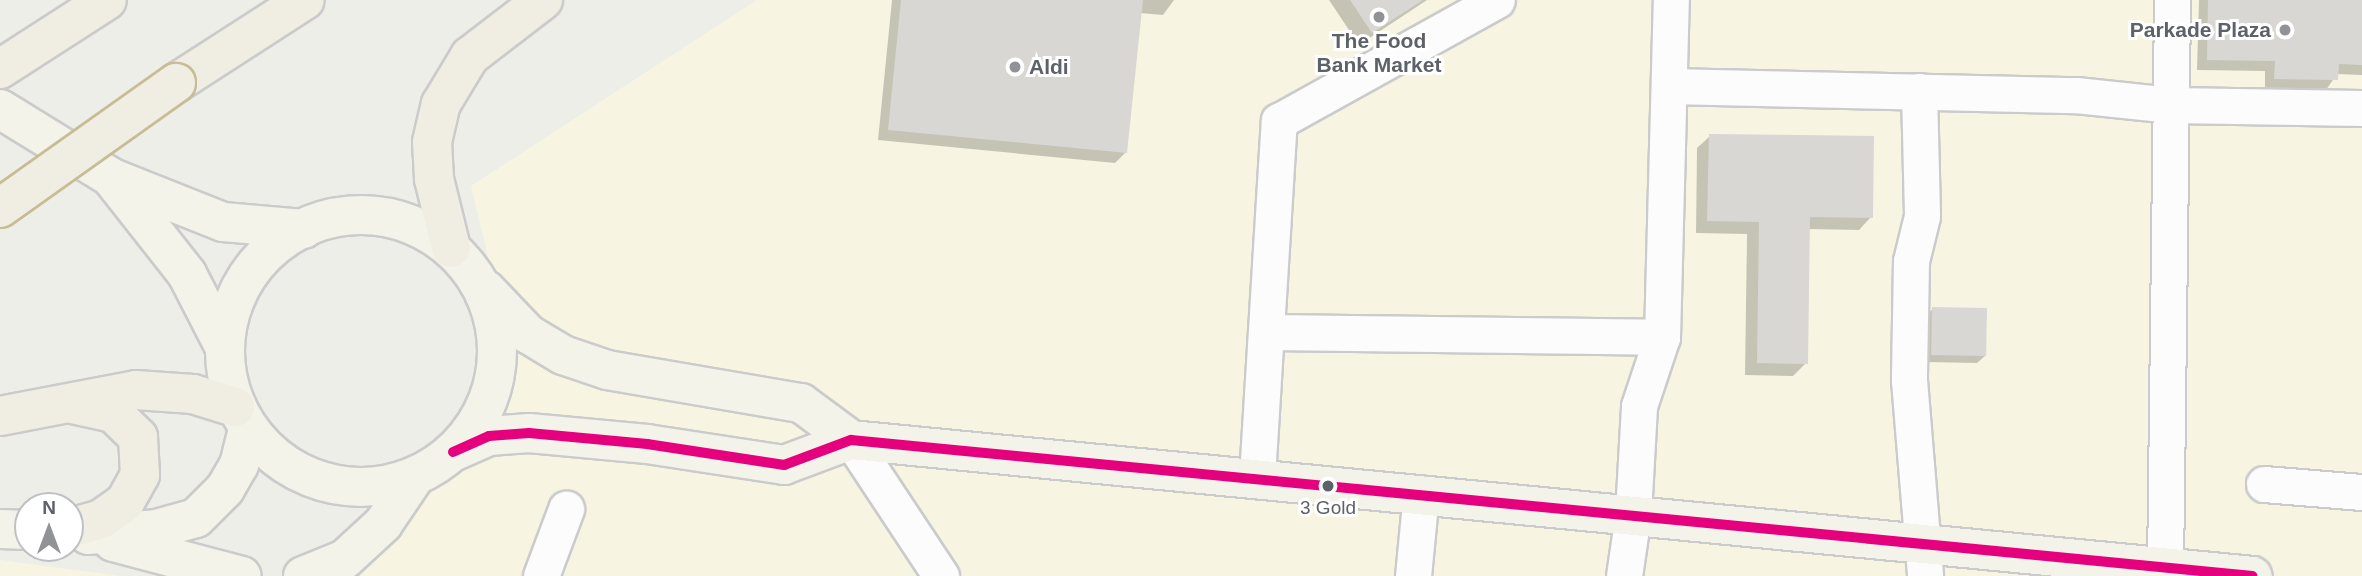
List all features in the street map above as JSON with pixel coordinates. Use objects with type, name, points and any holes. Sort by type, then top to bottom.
[{"type":"highway","points":[[0,69],[107,0]]},
{"type":"highway","points":[[0,208],[176,83],[305,0]]},
{"type":"highway","points":[[451,248],[434,178],[432,142],[441,104],[470,56],[543,0]]},
{"type":"highway","points":[[0,416],[56,403],[136,390],[193,394],[242,418]]},
{"type":"highway","points":[[56,403],[88,404],[113,414],[138,437],[140,475],[125,502],[84,528]]},
{"type":"main road","points":[[0,109],[112,178],[223,222],[304,229]]},
{"type":"main road","points":[[112,178],[187,274],[223,344]]},
{"type":"main road","points":[[851,440],[801,403],[607,370],[563,355],[528,334],[451,248],[414,225],[372,215],[328,218],[304,229],[255,264],[233,302],[223,344],[226,377],[242,418],[281,462],[322,482],[369,488],[414,478],[453,452],[489,436],[512,432],[647,444],[784,465],[851,440],[1633,514],[1925,560],[2165,568],[2252,576]]},
{"type":"main road","points":[[453,452],[482,416],[497,372],[496,327],[480,283]]},
{"type":"main road","points":[[84,532],[156,529],[197,518],[225,489],[239,465],[242,418]]},
{"type":"main road","points":[[303,576],[345,559],[383,524],[414,478]]},
{"type":"main road","points":[[84,534],[242,576]]},
{"type":"street","points":[[1258,477],[1279,121],[1497,0]]},
{"type":"street","points":[[1624,576],[1633,514],[1639,406],[1662,337],[1671,0]]},
{"type":"street","points":[[2165,568],[2172,0]]},
{"type":"street","points":[[1669,86],[2076,95],[2171,105],[2362,108]]},
{"type":"street","points":[[1919,91],[1922,216],[1911,261],[1909,380],[1925,560]]},
{"type":"street","points":[[1266,332],[1662,337]]},
{"type":"street","points":[[851,440],[941,576]]},
{"type":"street","points":[[2264,484],[2362,492]]},
{"type":"street","points":[[1413,576],[1421,493]]},
{"type":"street","points":[[541,576],[566,509]]},
{"type":"shaded area","points":[[757,0],[2362,0],[2362,576],[340,576],[383,537],[428,459],[482,428],[502,393],[504,322],[471,186]]},
{"type":"shaded area","points":[[0,560],[120,576],[0,576]]},
{"type":"building","name":"Aldi","points":[[901,0],[1143,0],[1127,153],[888,130]]},
{"type":"building","name":"The Food Bank Market","points":[[1350,0],[1423,0],[1372,33]]},
{"type":"building","name":"Parkade Plaza","points":[[2208,0],[2362,0],[2362,65],[2339,64],[2338,80],[2274,79],[2275,61],[2207,60]]},
{"type":"building","points":[[1709,134],[1874,136],[1873,218],[1810,217],[1808,364],[1757,363],[1759,222],[1707,221]]},
{"type":"building","points":[[1932,307],[1987,308],[1986,356],[1931,355]]},
{"type":"transit line","points":[[453,452],[489,436],[529,433],[647,444],[784,465],[851,440],[2252,576]]},
{"type":"place","name":"The Food Bank Market","points":[[1379,17]]},
{"type":"place","name":"Parkade Plaza","points":[[2285,30]]},
{"type":"place","name":"Aldi","points":[[1015,67]]},
{"type":"place","name":"3 Gold","points":[[1328,486]]}]
